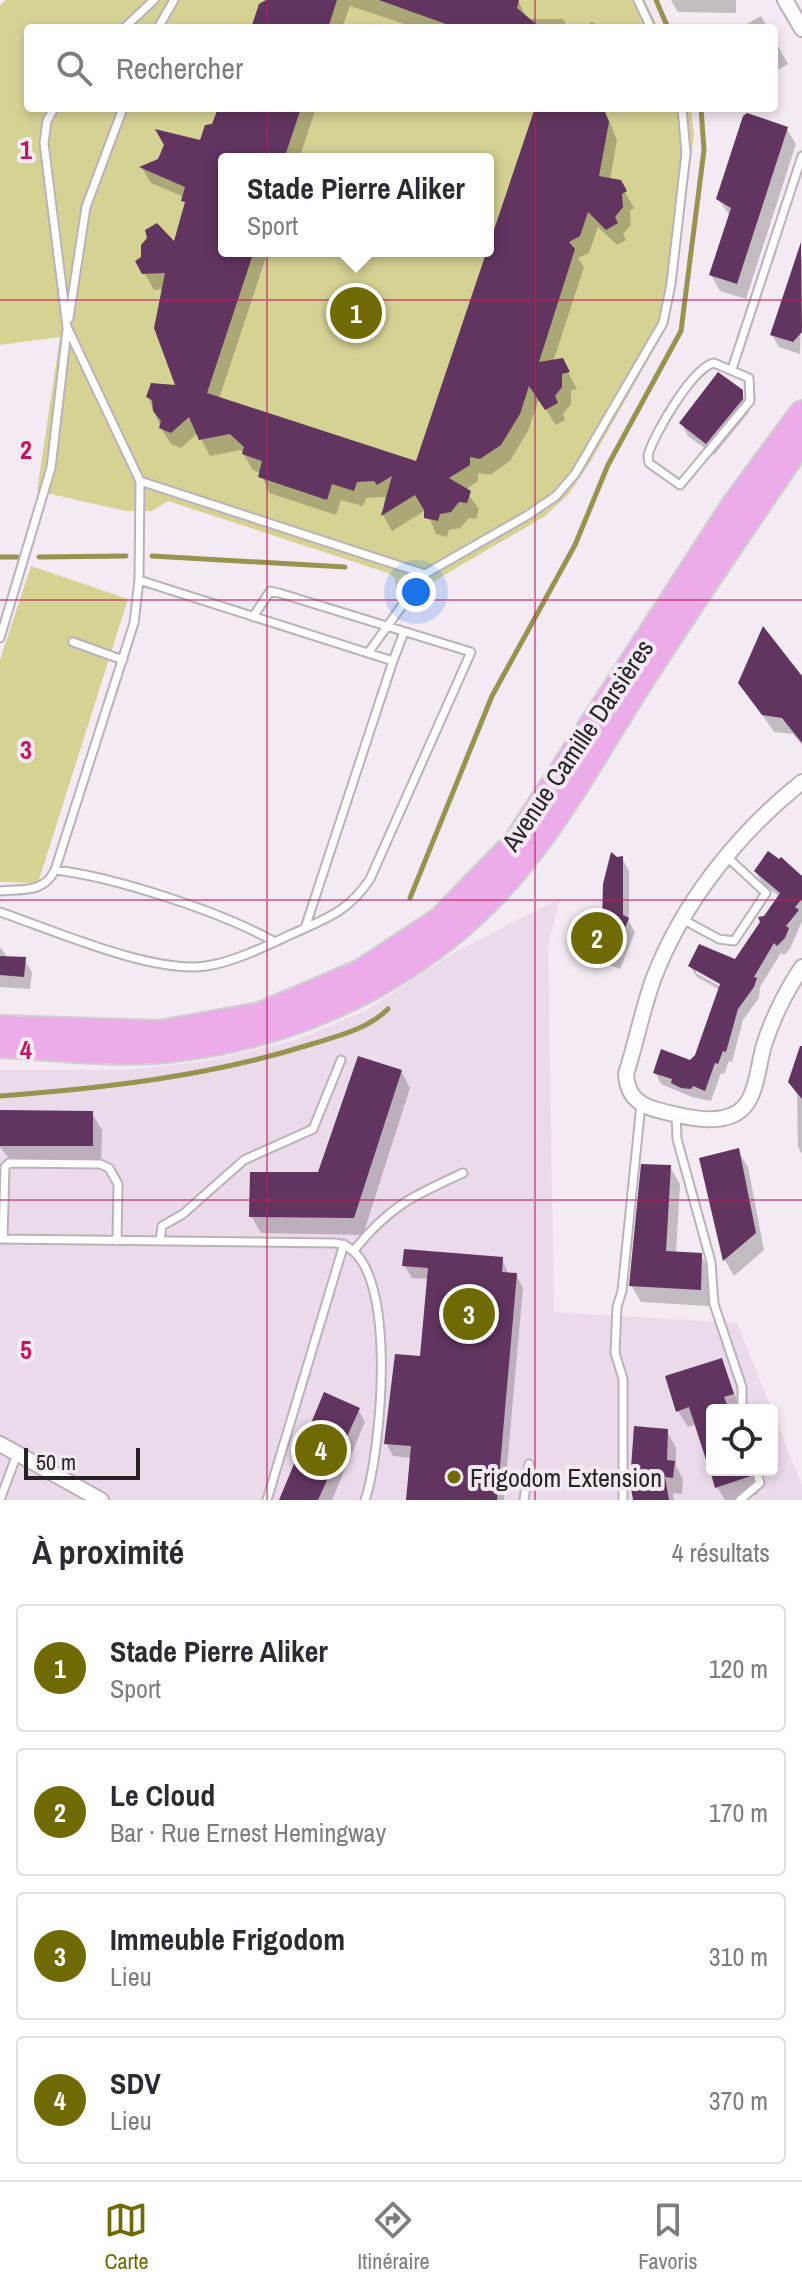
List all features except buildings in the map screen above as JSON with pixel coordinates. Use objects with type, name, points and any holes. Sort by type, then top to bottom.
[{"type":"main road","name":"Avenue Camille Darsières","points":[[0,1028],[160,1033],[260,1015],[361,972],[440,920],[516,842],[734,505],[802,413]]},
{"type":"main road","name":"Avenue Camille Darsières","points":[[0,1045],[132,1053],[199,1046],[265,1032],[357,997],[436,946],[466,921],[533,849],[695,597],[802,440]]},
{"type":"street","points":[[785,0],[802,29]]},
{"type":"street","points":[[802,782],[759,819],[682,919],[653,980],[626,1074],[627,1086],[641,1104],[676,1114],[720,1120],[740,1111],[748,1103],[777,1009],[802,967]]},
{"type":"street","points":[[0,1444],[101,1500]]},
{"type":"lane","points":[[128,24],[154,0]]},
{"type":"lane","points":[[160,24],[174,0]]},
{"type":"lane","points":[[638,0],[649,24]]},
{"type":"lane","points":[[0,891],[41,888],[50,881],[55,870],[134,623],[139,580],[140,481],[67,327],[44,143],[47,121],[52,112]]},
{"type":"lane","points":[[0,638],[48,480],[86,207],[122,112]]},
{"type":"lane","points":[[368,653],[384,626],[425,574],[556,496],[575,474],[663,323],[671,284],[686,153],[682,112]]},
{"type":"lane","points":[[732,369],[802,156]]},
{"type":"lane","points":[[714,363],[732,369],[749,378],[750,401],[686,482],[673,482],[649,463],[650,446],[675,403],[704,367],[714,363]]},
{"type":"lane","points":[[140,481],[425,574]]},
{"type":"lane","points":[[139,580],[393,661]]},
{"type":"lane","points":[[0,912],[152,962],[187,967],[208,966],[275,942],[343,911],[370,879],[471,652],[270,591],[253,617]]},
{"type":"lane","points":[[305,928],[404,632]]},
{"type":"lane","points":[[73,642],[123,660]]},
{"type":"lane","points":[[682,919],[719,939],[734,941],[766,893],[727,857]]},
{"type":"lane","points":[[55,870],[88,874],[157,895],[275,942]]},
{"type":"lane","points":[[160,1241],[162,1226],[183,1214],[235,1167],[313,1129],[341,1060]]},
{"type":"lane","points":[[623,1500],[623,1379],[615,1353],[617,1307],[622,1291],[641,1104]]},
{"type":"lane","points":[[676,1114],[684,1166],[709,1250],[714,1304],[742,1387],[742,1404]]},
{"type":"lane","points":[[117,1241],[118,1184],[109,1168],[100,1164],[9,1163],[5,1167],[2,1239],[117,1241],[344,1244],[355,1249],[366,1265],[383,1339],[365,1500]]},
{"type":"lane","points":[[355,1249],[383,1216],[402,1202],[463,1173]]},
{"type":"lane","points":[[267,1500],[344,1244]]},
{"type":"lane","points":[[0,1500],[17,1454]]},
{"type":"lane","points":[[524,1500],[529,1464]]},
{"type":"lane","points":[[740,1500],[760,1483],[758,1476]]},
{"type":"shaded area","points":[[6,0],[645,0],[656,24],[24,24],[24,112],[691,112],[694,136],[669,323],[591,461],[568,495],[545,516],[436,580],[414,605],[396,593],[395,578],[388,573],[168,501],[152,511],[126,511],[37,491],[60,337],[0,345],[0,5]]},
{"type":"shaded area","points":[[31,566],[128,599],[38,883],[0,882],[0,660]]},
{"type":"shaded area","points":[[560,898],[548,945],[554,1312],[737,1323],[770,1404],[706,1404],[706,1476],[778,1476],[778,1425],[802,1485],[802,1500],[0,1500],[0,1070],[128,1070],[207,1061],[296,1040],[367,1010],[452,954]]},
{"type":"waterway","points":[[656,0],[666,24]]},
{"type":"waterway","points":[[410,898],[492,696],[575,545],[608,465],[681,331],[704,150],[701,112]]},
{"type":"waterway","points":[[39,557],[126,556]]},
{"type":"waterway","points":[[152,556],[345,567]]},
{"type":"waterway","points":[[0,557],[17,557]]},
{"type":"waterway","points":[[0,1096],[118,1084],[235,1064],[342,1035],[371,1022],[388,1009]]},
{"type":"place","name":"Stade Pierre Aliker","points":[[356,313]]},
{"type":"place","name":"Le Cloud","points":[[597,938]]},
{"type":"place","name":"Immeuble Frigodom","points":[[469,1314]]},
{"type":"place","name":"SDV","points":[[321,1450]]},
{"type":"place","name":"Frigodom Extension","points":[[454,1477]]}]
